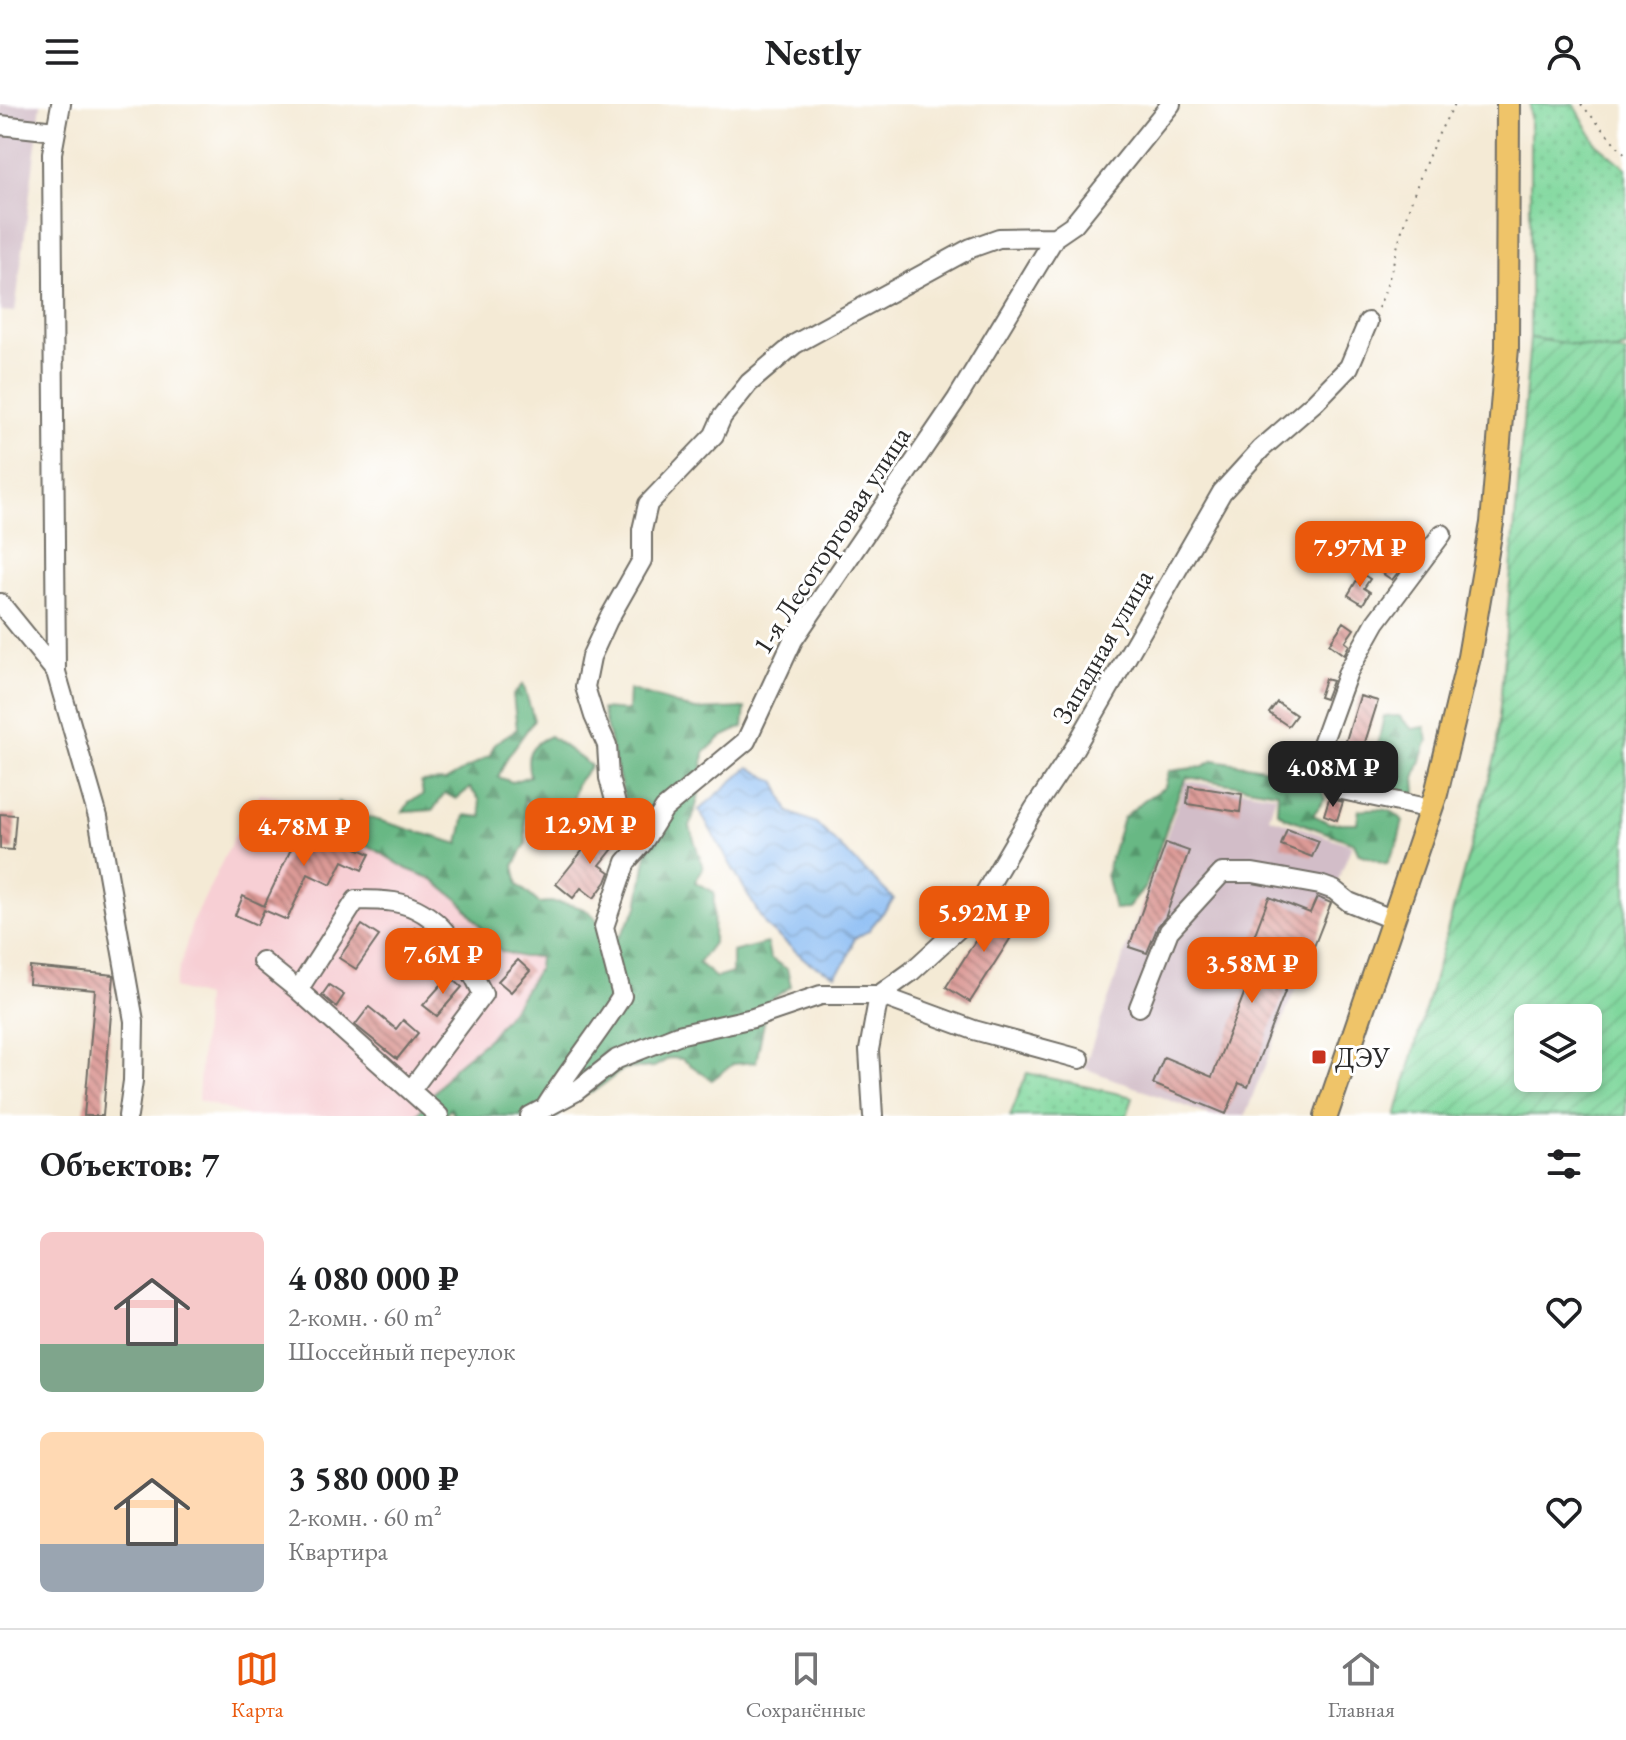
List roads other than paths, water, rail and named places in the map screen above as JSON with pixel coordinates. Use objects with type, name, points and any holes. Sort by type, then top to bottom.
[{"type":"main road","points":[[1326,1116],[1431,809],[1469,657],[1492,523],[1507,348],[1508,104]]},
{"type":"street","points":[[61,104],[52,168],[56,672],[98,817],[134,1021],[133,1081],[128,1116]]},
{"type":"street","name":"1-я Лесоторговая улица","points":[[537,1112],[622,996],[604,927],[626,862],[664,809],[746,741],[793,640],[957,399],[1055,237],[1074,224],[1171,104]]},
{"type":"street","points":[[0,125],[56,131]]},
{"type":"street","points":[[636,851],[632,827],[617,808],[609,778],[607,745],[585,687],[591,657],[642,560],[642,530],[648,504],[714,435],[722,417],[749,383],[795,344],[971,248],[999,238],[1055,237]]},
{"type":"street","name":"Западная улица","points":[[879,995],[911,972],[958,929],[983,896],[1034,809],[1074,749],[1222,492],[1261,449],[1349,367],[1368,322]]},
{"type":"street","points":[[1431,809],[1333,788],[1316,760],[1348,672],[1376,622],[1442,534]]},
{"type":"street","points":[[0,603],[56,672]]},
{"type":"street","points":[[1139,1007],[1169,931],[1222,873],[1253,873],[1320,885],[1334,890],[1349,902],[1394,920]]},
{"type":"street","points":[[298,990],[356,900],[395,902],[427,914],[451,937],[483,994],[411,1090]]},
{"type":"street","points":[[262,961],[439,1116]]},
{"type":"street","points":[[537,1112],[575,1092],[617,1059],[678,1035],[753,1018],[821,995],[879,995],[974,1030],[1080,1059]]},
{"type":"street","points":[[873,1116],[869,1050],[879,995]]},
{"type":"water","points":[[749,767],[776,782],[789,812],[816,823],[894,899],[868,931],[854,939],[847,960],[835,975],[808,962],[766,926],[699,810]]},
{"type":"place","name":"ДЭУ","points":[[1319,1057]]}]
